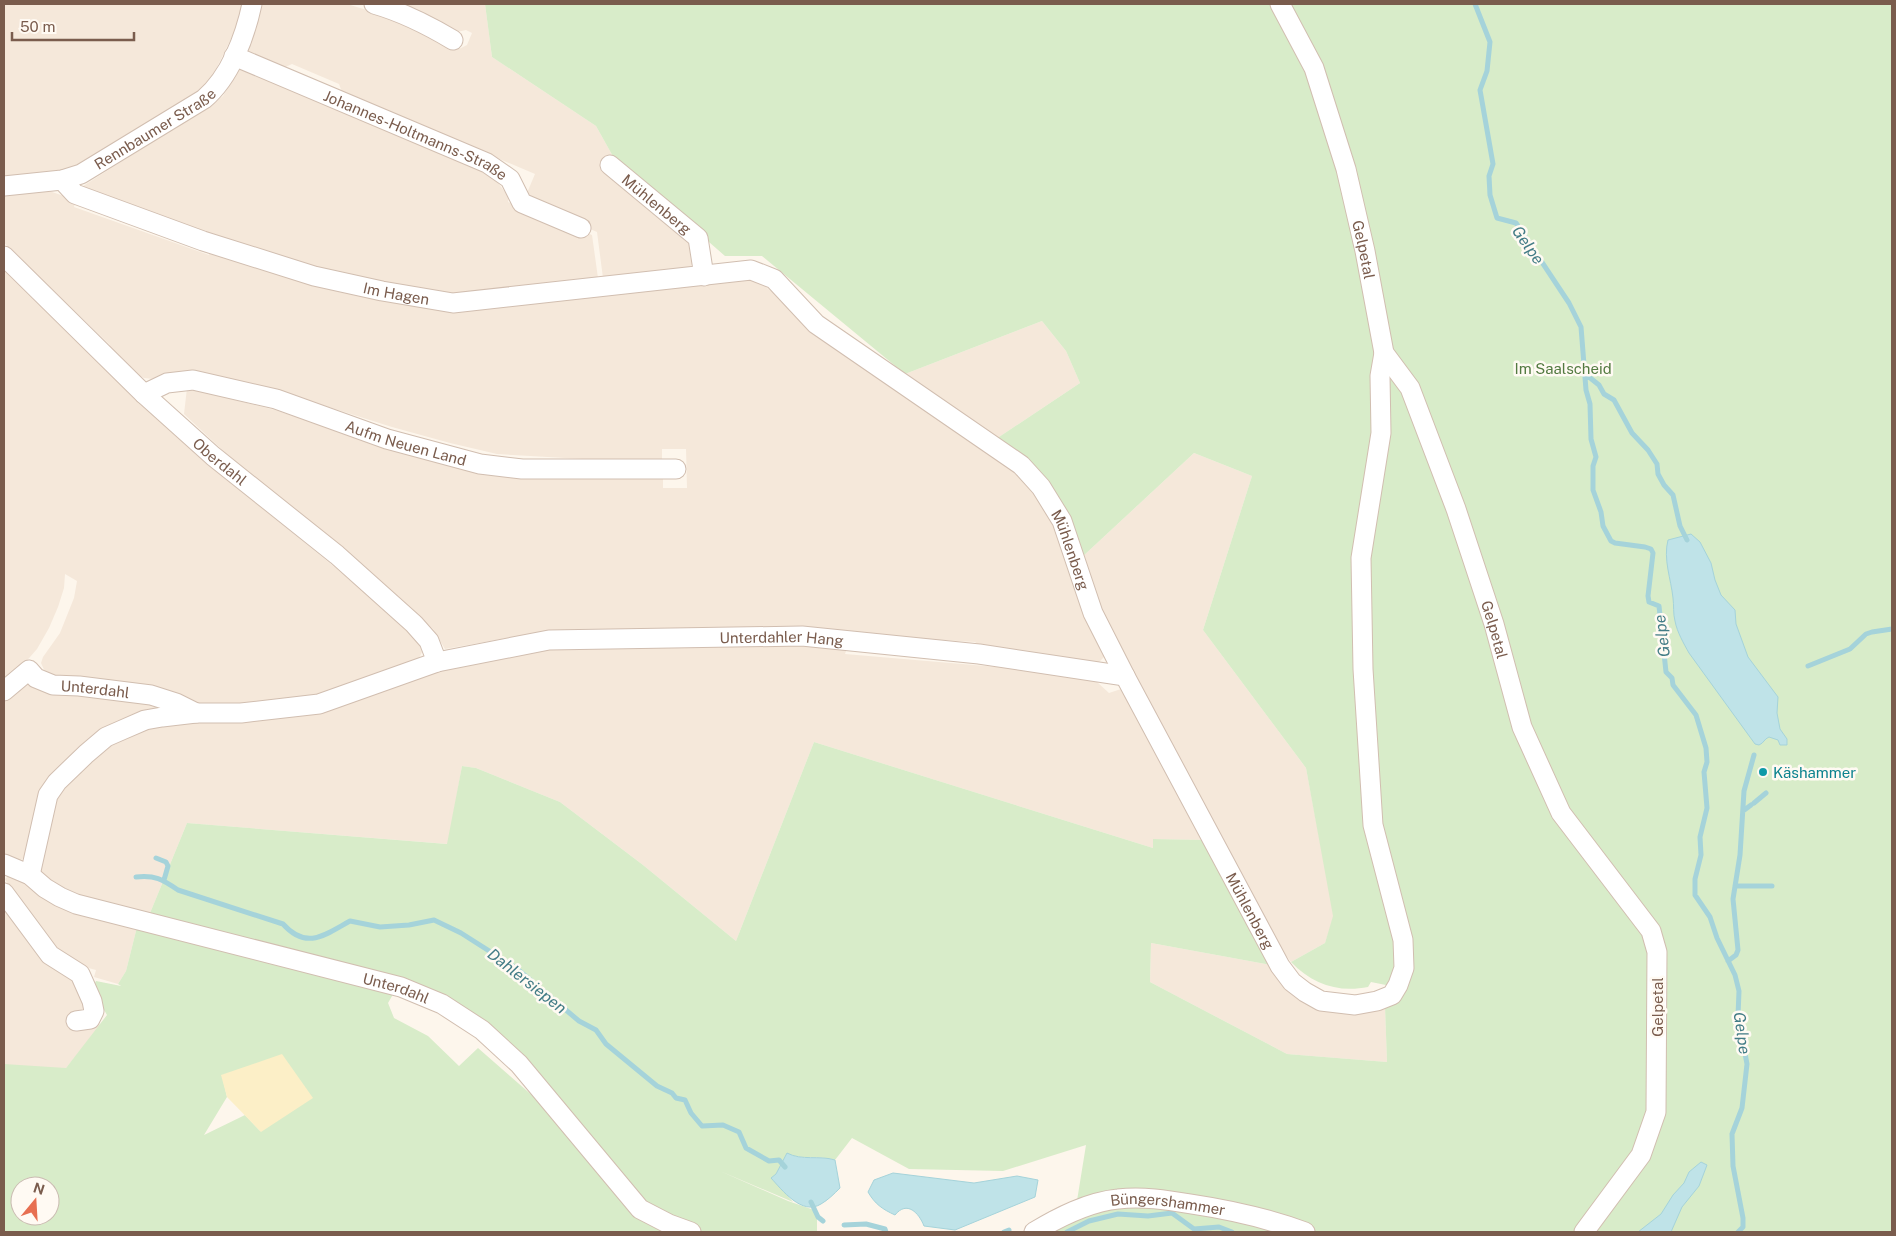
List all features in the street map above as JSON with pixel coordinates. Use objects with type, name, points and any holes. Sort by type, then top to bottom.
[{"type":"street","name":"Rennbaumer Straße","points":[[4,186],[62,180],[81,174],[204,99],[220,81],[234,56],[248,22],[252,4]]},
{"type":"street","points":[[374,4],[394,10],[453,40]]},
{"type":"street","name":"Gelpetal","points":[[1280,4],[1314,68],[1346,168],[1365,251],[1384,353],[1410,388],[1462,526],[1494,624],[1522,727],[1561,814],[1651,931],[1657,952],[1656,1112],[1641,1154],[1584,1232]]},
{"type":"street","name":"Johannes-Holtmanns-Straße","points":[[234,56],[487,163],[510,179],[522,203],[581,228]]},
{"type":"street","name":"Mühlenberg","points":[[610,165],[698,238],[704,276]]},
{"type":"street","name":"Im Hagen","points":[[62,180],[75,194],[212,244],[314,276],[382,291],[453,303],[751,270]]},
{"type":"street","name":"Oberdahl","points":[[4,256],[144,394],[213,456],[337,554],[414,624],[429,641],[437,662]]},
{"type":"street","name":"Mühlenberg","points":[[751,270],[774,279],[816,324],[1021,465],[1041,487],[1062,521],[1094,613],[1125,676],[1280,966],[1292,982],[1320,1001],[1355,1005],[1377,1002],[1392,995],[1404,968],[1403,940],[1373,825],[1363,669],[1361,558],[1380,433],[1380,376],[1384,353]]},
{"type":"street","name":"Aufm Neuen Land","points":[[144,394],[167,383],[193,380],[276,399],[387,439],[480,464],[522,469],[676,469]]},
{"type":"street","name":"Unterdahler Hang","points":[[437,662],[549,640],[802,636],[979,654],[1125,676]]},
{"type":"street","name":"Unterdahl","points":[[30,875],[48,795],[73,766],[106,737],[145,720],[196,713],[241,713],[319,704],[437,662]]},
{"type":"street","name":"Unterdahl","points":[[4,691],[30,670],[36,678],[53,685],[79,686],[151,695],[176,703],[196,713]]},
{"type":"street","name":"Unterdahl","points":[[4,864],[30,875],[45,888],[76,904],[401,987],[442,1004],[482,1030],[519,1064],[640,1209],[669,1224],[688,1231]]},
{"type":"street","points":[[4,893],[50,955],[80,974],[84,981],[94,1011],[90,1019],[76,1021]]},
{"type":"street","name":"Büngershammer","points":[[1034,1232],[1057,1218],[1083,1208],[1118,1199],[1160,1199],[1255,1215],[1305,1232]]},
{"type":"shaded area","points":[[4,4],[242,4],[236,28],[226,49],[209,83],[200,91],[78,164],[54,175],[4,181]]},
{"type":"shaded area","points":[[263,4],[347,4],[426,28],[460,47],[459,49],[467,45],[472,33],[466,30],[457,32],[394,4],[485,4],[492,57],[596,126],[615,160],[698,232],[696,259],[690,267],[603,278],[597,232],[524,200],[535,174],[342,92],[339,84],[292,64],[283,68],[246,53]]},
{"type":"shaded area","points":[[241,65],[486,168],[509,197],[508,202],[592,235],[598,278],[453,298],[265,256],[80,188],[218,100],[223,96]]},
{"type":"shaded area","points":[[49,191],[76,200],[74,207],[209,255],[210,251],[389,297],[755,278],[790,307],[996,454],[1047,503],[1104,651],[1104,657],[1097,664],[982,648],[975,642],[940,640],[940,643],[530,634],[445,649],[433,629],[366,571],[251,477],[184,414],[187,388],[275,410],[383,446],[495,473],[574,478],[663,478],[663,488],[687,488],[686,449],[662,449],[662,459],[583,459],[497,454],[392,427],[281,392],[144,378],[134,373],[108,348],[110,345],[4,243],[4,195]]},
{"type":"shaded area","points":[[4,269],[98,361],[209,465],[400,623],[421,646],[422,652],[419,658],[382,677],[331,696],[214,708],[47,676],[41,663],[43,657],[60,633],[74,598],[77,581],[65,574],[64,588],[49,628],[37,649],[4,683]]},
{"type":"shaded area","points":[[1042,321],[1066,351],[1080,383],[993,441],[905,374]]},
{"type":"shaded area","points":[[1194,453],[1252,476],[1203,630],[1306,768],[1334,916],[1325,943],[1291,962],[1098,609],[1081,558]]},
{"type":"shaded area","points":[[749,644],[847,648],[845,654],[1080,674],[1097,682],[1109,693],[1124,688],[1206,840],[1154,839],[1153,848],[814,742],[736,941],[643,865],[560,802],[476,768],[462,766],[448,844],[187,823],[148,918],[86,902],[54,884],[38,867],[57,790],[110,741],[144,726],[216,717],[428,674],[507,650]]},
{"type":"shaded area","points":[[26,683],[173,705],[80,752],[26,856],[21,860],[4,856],[4,696]]},
{"type":"shaded area","points":[[14,871],[137,927],[126,971],[118,984],[94,977],[96,970],[73,964],[56,955],[5,879]]},
{"type":"shaded area","points":[[4,894],[73,976],[86,1008],[72,1012],[68,1028],[102,1024],[66,1068],[4,1069]]},
{"type":"shaded area","points":[[1151,943],[1271,965],[1291,991],[1385,1007],[1387,1062],[1287,1054],[1150,982]]},
{"type":"green space","name":"Im Saalscheid","points":[[485,4],[1892,4],[1892,1232],[1026,1232],[1075,1213],[1086,1145],[1003,1171],[909,1169],[852,1138],[835,1160],[787,1154],[772,1178],[793,1202],[720,1171],[788,1201],[817,1211],[817,1232],[4,1232],[4,1064],[66,1068],[107,1015],[92,989],[96,981],[121,986],[118,984],[126,971],[137,927],[148,918],[187,823],[447,844],[462,766],[476,768],[560,802],[643,865],[736,941],[814,742],[1153,848],[1153,839],[1206,840],[1271,965],[1151,943],[1150,982],[1287,1054],[1387,1062],[1385,1007],[1391,986],[1371,982],[1368,987],[1357,989],[1336,988],[1308,976],[1291,962],[1325,943],[1333,916],[1306,768],[1203,630],[1252,476],[1194,453],[1081,558],[1064,517],[993,441],[1080,383],[1066,351],[1042,321],[905,374],[762,256],[725,256],[615,160],[596,126],[492,57]],"holes":[[[399,984],[482,1030],[550,1111],[478,1048],[459,1066],[428,1036],[394,1018],[388,1003]],[[222,1075],[261,1132],[245,1115],[204,1135],[227,1097]]]},
{"type":"sand","points":[[282,1054],[313,1098],[261,1132],[227,1097],[221,1075]]},
{"type":"water","points":[[1691,534],[1700,542],[1711,563],[1721,595],[1735,610],[1736,624],[1748,657],[1778,697],[1777,713],[1780,729],[1787,739],[1787,745],[1780,745],[1778,740],[1769,737],[1759,745],[1755,744],[1689,653],[1681,638],[1674,618],[1666,554],[1668,540]]},
{"type":"water","points":[[787,1153],[799,1157],[835,1160],[840,1188],[826,1201],[814,1207],[807,1207],[793,1200],[771,1178],[776,1174]]},
{"type":"water","points":[[1701,1162],[1707,1165],[1699,1186],[1682,1207],[1671,1232],[1638,1232],[1661,1214],[1673,1195],[1684,1183],[1689,1172]]},
{"type":"water","points":[[893,1173],[974,1183],[1017,1176],[1038,1180],[1035,1197],[955,1230],[924,1226],[916,1213],[908,1208],[899,1211],[895,1215],[876,1203],[868,1192],[874,1180]]},
{"type":"waterway","name":"Gelpe","points":[[1475,4],[1490,42],[1487,71],[1480,90],[1493,164],[1489,176],[1490,195],[1497,218],[1516,223],[1569,303],[1581,327],[1586,390],[1590,404],[1591,439],[1596,457],[1593,466],[1593,490],[1601,512],[1603,526],[1611,541],[1645,547],[1651,549],[1653,553],[1648,596],[1649,602],[1659,606],[1666,672],[1672,678],[1673,685],[1696,715],[1706,748],[1707,762],[1704,772],[1707,808],[1700,837],[1701,855],[1695,879],[1695,895],[1710,917],[1717,938],[1735,975],[1739,991],[1738,1016],[1747,1064],[1742,1108],[1732,1134],[1733,1166],[1743,1218],[1743,1227],[1738,1232]]},
{"type":"waterway","points":[[1584,373],[1599,385],[1604,394],[1614,400],[1632,433],[1648,450],[1657,464],[1658,474],[1664,485],[1673,495],[1680,526],[1687,540]]},
{"type":"waterway","points":[[1808,666],[1850,649],[1866,634],[1892,629]]},
{"type":"waterway","points":[[1728,961],[1736,955],[1738,950],[1733,899],[1740,855],[1744,791],[1754,755]]},
{"type":"waterway","points":[[1754,803],[1766,793]]},
{"type":"waterway","points":[[1743,811],[1751,805]]},
{"type":"waterway","points":[[156,858],[166,862],[168,866],[164,880]]},
{"type":"waterway","name":"Dahlersiepen","points":[[136,877],[158,879],[178,890],[283,924],[300,937],[316,938],[350,921],[380,927],[409,925],[434,920],[461,933],[516,968],[579,1021],[596,1030],[606,1044],[657,1086],[672,1093],[676,1098],[685,1100],[691,1113],[702,1126],[723,1125],[739,1132],[746,1148],[769,1161],[779,1160],[785,1167]]},
{"type":"waterway","points":[[1735,886],[1772,886]]},
{"type":"waterway","name":"Dahlersiepen","points":[[811,1202],[818,1217],[823,1221]]},
{"type":"waterway","name":"Dahlersiepen","points":[[1067,1232],[1089,1221],[1118,1214],[1148,1216],[1172,1213],[1194,1229],[1219,1227],[1232,1232]]},
{"type":"waterway","name":"Dahlersiepen","points":[[844,1225],[866,1224],[885,1229],[886,1232]]},
{"type":"waterway","name":"Dahlersiepen","points":[[1004,1232],[1009,1230]]},
{"type":"place","name":"Käshammer","points":[[1763,772]]}]
